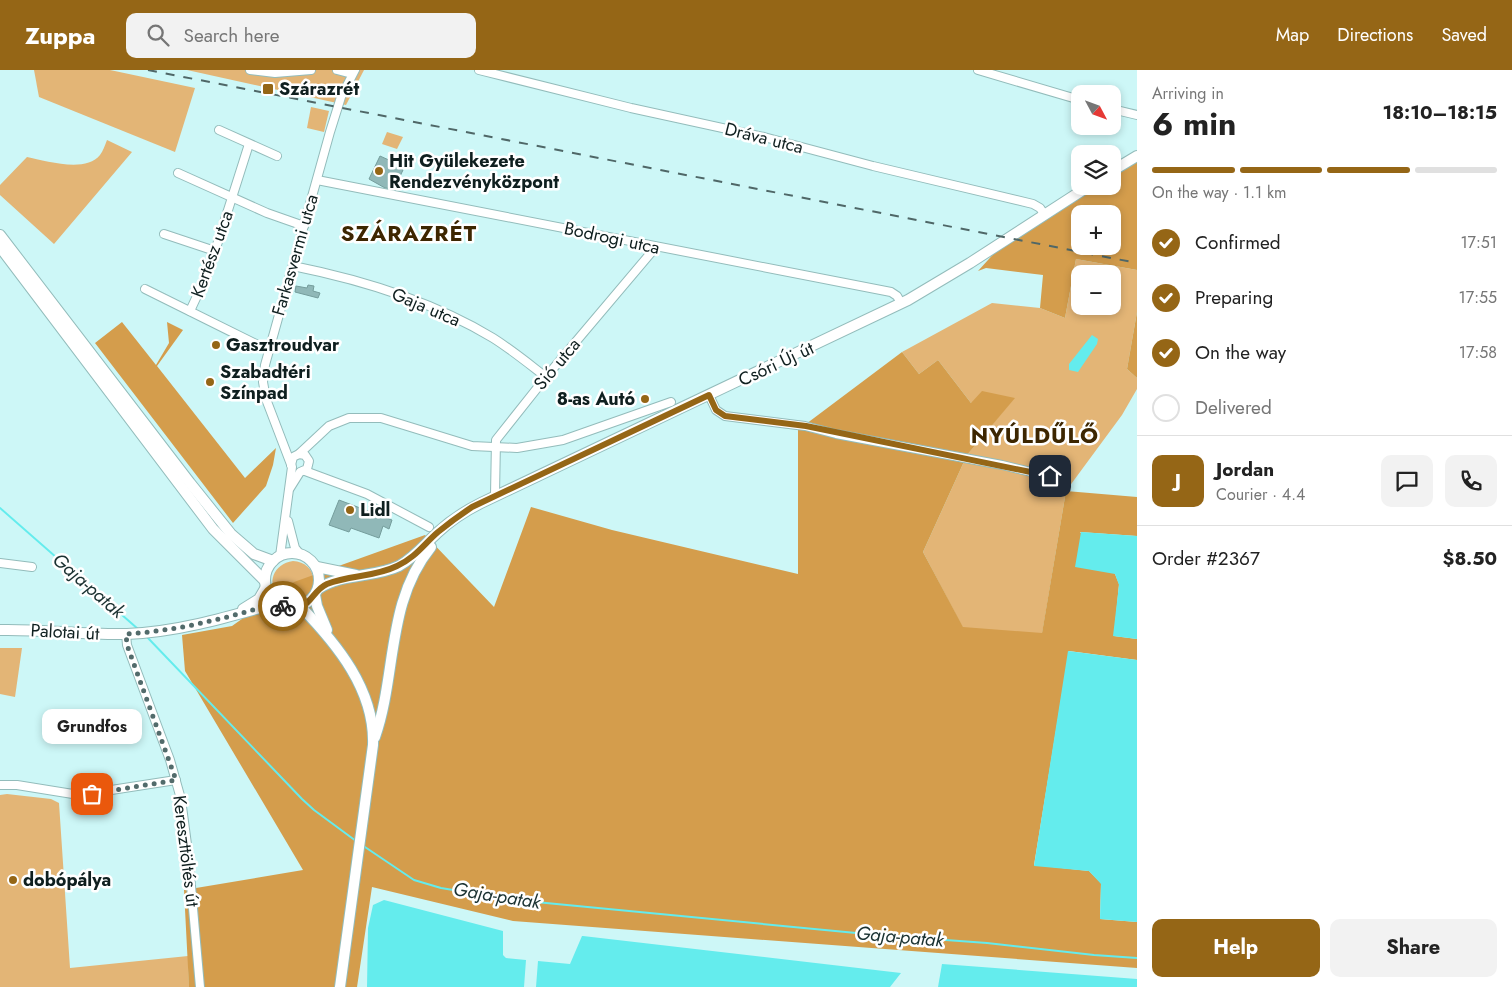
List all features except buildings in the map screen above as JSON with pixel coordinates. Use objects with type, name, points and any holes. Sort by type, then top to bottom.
[{"type":"main road","points":[[1121,166],[1137,156]]},
{"type":"main road","name":"Csóri Új út","points":[[452,520],[495,496],[901,303],[970,263],[1075,195]]},
{"type":"main road","points":[[0,235],[225,535],[254,554],[276,558]]},
{"type":"main road","points":[[0,247],[265,584],[270,596],[277,603],[288,607],[300,606],[333,582],[388,571],[411,558],[452,520]]},
{"type":"main road","points":[[373,745],[383,711],[395,632],[402,602],[420,562],[452,520]]},
{"type":"main road","points":[[225,618],[252,605],[262,595],[267,569],[276,558],[289,553],[300,554],[308,558],[317,567],[320,578],[317,606],[330,638],[366,696],[373,723],[373,745],[340,987]]},
{"type":"main road","points":[[317,567],[362,576]]},
{"type":"main road","points":[[225,618],[277,603]]},
{"type":"main road","points":[[300,606],[330,638]]},
{"type":"main road","name":"Palotai út","points":[[0,630],[128,634],[158,631],[225,618]]},
{"type":"street","points":[[253,70],[275,73],[311,70]]},
{"type":"street","points":[[337,70],[354,72]]},
{"type":"street","name":"Dráva utca","points":[[479,70],[631,108],[764,136],[854,161],[1033,204],[1040,208],[1044,214]]},
{"type":"street","points":[[978,70],[1071,97]]},
{"type":"street","name":"Farkasvermi utca","points":[[291,466],[264,389],[264,375],[268,350],[341,97],[354,72]]},
{"type":"street","points":[[1121,111],[1137,115]]},
{"type":"street","points":[[219,130],[277,156]]},
{"type":"street","name":"Kertész utca","points":[[190,311],[204,282],[215,251],[249,144]]},
{"type":"street","name":"Kertész utca","points":[[178,173],[232,198],[304,226]]},
{"type":"street","name":"Bodrogi utca","points":[[317,180],[596,234],[655,248],[891,292],[897,296],[901,303]]},
{"type":"street","points":[[164,234],[215,251]]},
{"type":"street","name":"Sió utca","points":[[495,496],[496,440],[546,376],[655,248]]},
{"type":"street","name":"Gaja utca","points":[[293,266],[341,276],[432,306],[491,337],[546,376]]},
{"type":"street","name":"Kertész utca","points":[[145,289],[268,350]]},
{"type":"street","points":[[709,395],[716,410],[725,416],[806,426],[1002,465],[1066,480]]},
{"type":"street","points":[[276,558],[287,517],[292,460],[322,433],[340,420],[362,416],[372,417],[395,422],[463,444],[495,448],[528,447],[554,442],[671,402]]},
{"type":"street","points":[[289,490],[306,466],[322,433]]},
{"type":"street","name":"Farkasvermi utca","points":[[283,442],[288,449],[305,455],[306,466]]},
{"type":"street","points":[[291,466],[306,466],[327,479],[377,499],[429,527]]},
{"type":"street","points":[[287,517],[295,548],[300,554]]},
{"type":"street","points":[[0,563],[32,567]]},
{"type":"street","name":"Kereszttöltés út","points":[[128,634],[127,645],[176,780],[187,843],[200,987]]},
{"type":"street","points":[[0,785],[17,785],[79,795],[176,780]]},
{"type":"shaded area","points":[[34,70],[110,70],[195,88],[175,152],[39,97]]},
{"type":"shaded area","points":[[187,70],[364,70],[346,105]]},
{"type":"shaded area","points":[[311,107],[329,111],[324,132],[307,128]]},
{"type":"shaded area","points":[[387,132],[403,137],[397,149],[382,144]]},
{"type":"shaded area","points":[[107,140],[132,152],[54,244],[0,195],[0,185],[27,157],[76,165],[94,160],[100,155]]},
{"type":"shaded area","points":[[1137,156],[1137,270],[1121,267],[1121,265],[1109,265],[1076,259],[1075,265],[1071,265],[1071,286],[1065,318],[1040,308],[1043,275],[986,268],[978,271],[1008,238],[1075,195],[1121,195],[1121,166]]},
{"type":"shaded area","points":[[1076,259],[1109,265],[1075,265]]},
{"type":"shaded area","points":[[1121,267],[1137,270],[1137,312],[1127,369],[1137,378],[1137,389],[1122,415],[1066,491],[1042,634],[963,628],[923,552],[967,455],[1014,398],[971,403],[938,360],[919,374],[902,352],[992,303],[1040,308],[1065,318],[1071,286],[1071,315],[1121,315]]},
{"type":"shaded area","points":[[1137,312],[1137,378],[1127,369]]},
{"type":"shaded area","points":[[122,322],[156,365],[169,343],[167,322],[183,330],[157,366],[245,478],[276,448],[266,486],[233,523],[95,343]]},
{"type":"shaded area","points":[[902,352],[919,374],[938,360],[971,403],[982,391],[1015,398],[967,455],[923,552],[963,627],[1042,633],[1066,491],[1137,497],[1137,536],[1080,532],[1115,574],[1119,584],[1114,636],[1137,639],[1137,660],[1069,651],[1034,865],[1089,871],[1101,883],[1100,919],[1137,922],[1137,968],[513,921],[372,887],[357,987],[189,987],[184,890],[303,870],[185,671],[182,635],[232,626],[294,582],[425,535],[494,607],[531,507],[612,530],[798,574],[798,430]]},
{"type":"shaded area","points":[[293,561],[307,566],[312,572],[314,580],[279,598],[275,592],[272,580],[276,570],[286,563]]},
{"type":"shaded area","points":[[0,648],[22,648],[15,697],[0,694]]},
{"type":"shaded area","points":[[7,794],[51,799],[59,803],[70,968],[188,956],[189,987],[0,987],[0,795]]},
{"type":"water","points":[[1092,335],[1098,339],[1097,344],[1078,372],[1069,370],[1069,364]]},
{"type":"water","points":[[1081,532],[1137,536],[1137,639],[1113,636],[1119,585],[1115,574],[1075,567]]},
{"type":"water","points":[[1068,651],[1137,660],[1137,922],[1100,919],[1101,884],[1089,871],[1034,866]]},
{"type":"water","points":[[384,900],[503,931],[503,955],[506,958],[526,960],[524,987],[367,987],[368,928],[373,905]]},
{"type":"water","points":[[582,936],[901,973],[890,987],[536,987],[538,961],[570,964]]},
{"type":"water","points":[[942,964],[1137,979],[1137,987],[938,987]]},
{"type":"waterway","name":"Gaja-patak","points":[[0,508],[138,629]]},
{"type":"waterway","name":"Gaja-patak","points":[[147,637],[302,799],[356,841]]},
{"type":"waterway","name":"Gaja-patak","points":[[362,845],[414,880],[441,888],[515,900],[1137,958]]},
{"type":"railway","points":[[148,70],[1137,263]]},
{"type":"way so far","points":[[92,794],[176,780],[127,645],[126,634],[163,631],[225,618],[277,603],[283,606]]},
{"type":"place","name":"Szárazrét","points":[[268,89]]},
{"type":"place","name":"Hit Gyülekezete Rendezvényközpont","points":[[379,171]]},
{"type":"place","name":"Gasztroudvar","points":[[216,345]]},
{"type":"place","name":"Szabadtéri Színpad","points":[[210,382]]},
{"type":"place","name":"8-as Autó","points":[[645,399]]},
{"type":"place","name":"Lidl","points":[[350,510]]},
{"type":"place","name":"Grundfos","points":[[92,794]]},
{"type":"place","name":"dobópálya","points":[[13,880]]},
{"type":"district","name":"SZÁRAZRÉT","points":[[409,233]]},
{"type":"district","name":"NYÚLDŰLŐ","points":[[1035,435]]},
{"type":"route","points":[[283,606],[295,607],[305,604],[312,600],[323,586],[333,582],[388,571],[420,552],[452,520],[472,507],[709,395],[716,410],[725,416],[806,426],[836,434],[992,463],[1050,476]]}]
